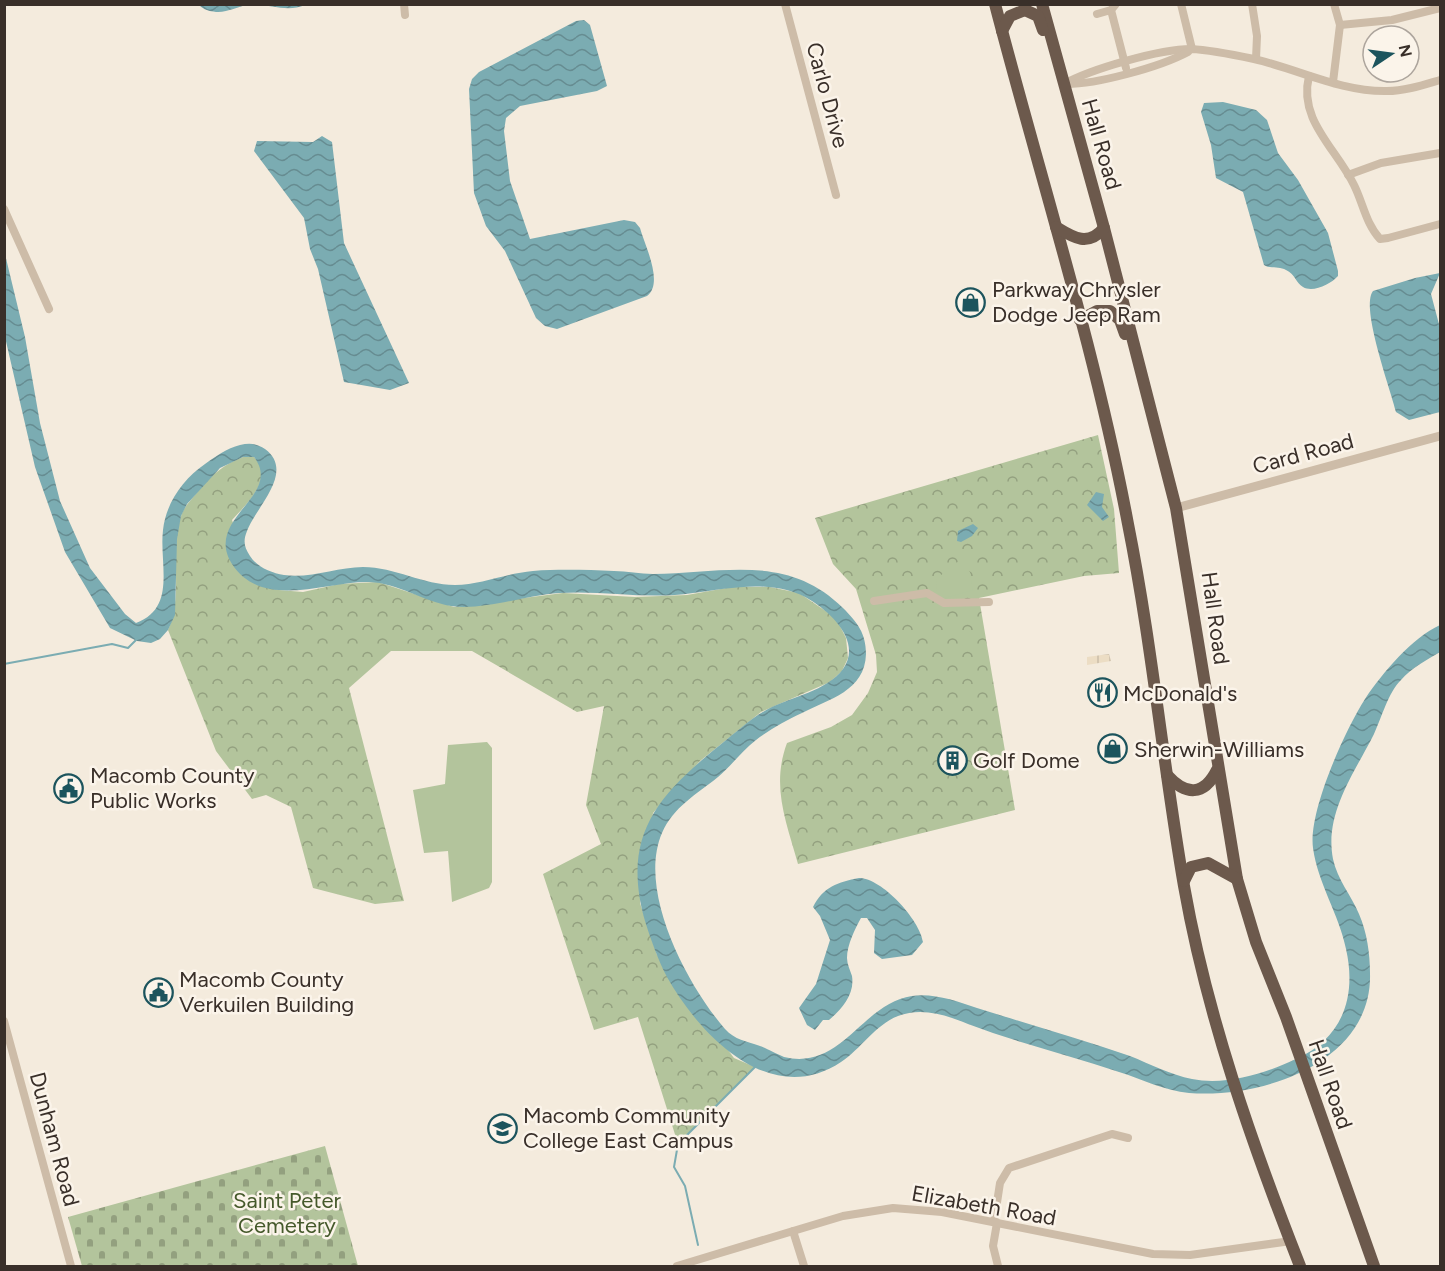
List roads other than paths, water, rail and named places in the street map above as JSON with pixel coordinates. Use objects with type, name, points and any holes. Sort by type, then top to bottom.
[{"type":"highway","points":[[995,4],[1080,320],[1129,524],[1184,885],[1220,1033],[1240,1098],[1300,1266]]},
{"type":"highway","name":"Hall Road","points":[[1042,4],[1104,228],[1176,508],[1217,770],[1237,879],[1256,942],[1286,1017],[1374,1266]]},
{"type":"highway","points":[[1002,31],[1010,16],[1018,12],[1025,10],[1038,16],[1064,84]]},
{"type":"highway","points":[[1056,227],[1077,239],[1086,240],[1094,238],[1104,228]]},
{"type":"highway","points":[[1080,320],[1101,310],[1116,315],[1123,326],[1140,389],[1150,405]]},
{"type":"highway","points":[[1167,775],[1181,787],[1197,790],[1210,784],[1217,770]]},
{"type":"highway","points":[[1184,885],[1187,871],[1199,864],[1217,866],[1237,879]]},
{"type":"street","points":[[404,4],[405,15]]},
{"type":"street","name":"Carlo Drive","points":[[785,4],[836,195]]},
{"type":"street","points":[[1181,4],[1192,49]]},
{"type":"street","points":[[1252,4],[1257,26],[1256,59]]},
{"type":"street","points":[[1333,82],[1340,25],[1334,4]]},
{"type":"street","points":[[1096,14],[1113,7],[1127,72]]},
{"type":"street","points":[[1340,25],[1392,20],[1440,8]]},
{"type":"street","points":[[1064,84],[1080,75],[1192,49],[1256,59],[1309,76],[1386,92],[1440,80]]},
{"type":"street","points":[[1064,84],[1083,85],[1174,59],[1192,49]]},
{"type":"street","points":[[1309,76],[1306,88],[1311,117],[1348,176],[1372,230],[1380,239],[1440,224]]},
{"type":"street","points":[[1348,176],[1382,163],[1440,153]]},
{"type":"street","points":[[4,209],[49,309]]},
{"type":"street","name":"Card Road","points":[[1176,508],[1440,436]]},
{"type":"street","points":[[874,601],[927,593],[944,603],[989,602]]},
{"type":"street","name":"Dunham Road","points":[[4,1021],[71,1266]]},
{"type":"street","points":[[998,1266],[993,1245],[1000,1183],[1009,1167],[1112,1134],[1128,1138]]},
{"type":"street","name":"Elizabeth Road","points":[[677,1266],[843,1216],[894,1209],[934,1210],[1154,1254],[1190,1255],[1290,1241]]},
{"type":"street","points":[[793,1231],[804,1266]]},
{"type":"water","points":[[199,5],[248,5],[213,12]]},
{"type":"water","points":[[259,5],[305,5],[284,8]]},
{"type":"water","points":[[584,20],[590,25],[607,86],[597,91],[520,106],[506,118],[504,131],[510,181],[530,239],[624,220],[635,222],[640,228],[649,254],[654,282],[647,296],[557,329],[545,326],[536,318],[505,251],[486,226],[474,193],[469,89],[472,79],[479,72],[576,21]]},
{"type":"water","points":[[1223,102],[1256,110],[1267,120],[1278,153],[1298,180],[1328,233],[1338,276],[1326,285],[1307,289],[1286,270],[1264,265],[1243,192],[1216,178],[1211,145],[1201,112],[1204,103]]},
{"type":"water","points":[[322,136],[332,142],[344,243],[409,383],[390,390],[344,382],[304,218],[254,151],[257,141],[313,142]]},
{"type":"water","points":[[4,250],[25,337],[40,423],[60,501],[90,568],[125,614],[136,623],[149,616],[157,607],[162,596],[163,530],[168,510],[177,492],[197,470],[213,458],[230,448],[249,444],[265,449],[273,458],[276,468],[271,490],[251,522],[245,544],[248,553],[256,563],[274,573],[294,576],[363,567],[455,585],[543,570],[594,570],[653,574],[754,570],[800,579],[822,591],[848,613],[860,628],[866,647],[864,667],[859,677],[844,692],[784,722],[751,744],[723,773],[672,816],[662,833],[656,856],[656,882],[661,909],[670,936],[682,963],[710,1010],[729,1033],[784,1057],[804,1059],[821,1054],[837,1046],[879,1010],[895,1001],[920,995],[961,1003],[1130,1056],[1168,1072],[1205,1081],[1246,1077],[1284,1064],[1312,1050],[1335,1028],[1347,1000],[1349,984],[1349,967],[1343,936],[1319,874],[1313,848],[1316,814],[1322,793],[1338,750],[1372,689],[1409,647],[1440,625],[1440,652],[1409,672],[1396,685],[1374,734],[1350,778],[1333,825],[1331,842],[1333,859],[1362,921],[1369,958],[1370,973],[1366,1004],[1353,1030],[1333,1052],[1308,1069],[1279,1081],[1248,1089],[1218,1093],[1189,1093],[1171,1090],[951,1018],[925,1012],[907,1013],[890,1020],[841,1062],[815,1074],[789,1077],[764,1071],[740,1059],[698,1022],[681,1000],[661,964],[645,921],[639,891],[638,865],[642,841],[650,820],[662,801],[698,764],[762,713],[808,693],[836,677],[848,659],[849,649],[847,639],[836,621],[812,601],[784,589],[769,587],[738,587],[659,596],[559,593],[491,605],[463,607],[440,604],[380,583],[352,583],[296,590],[278,590],[260,586],[245,578],[232,564],[226,548],[227,533],[259,484],[260,471],[254,457],[243,457],[220,468],[187,504],[181,516],[177,539],[175,615],[168,630],[160,639],[151,643],[137,641],[110,628],[65,552],[35,467],[5,337]]},
{"type":"water","points":[[1440,273],[1431,294],[1440,328],[1440,412],[1409,420],[1396,412],[1373,331],[1370,300],[1373,291]]},
{"type":"water","points":[[1096,492],[1104,494],[1102,507],[1109,517],[1103,521],[1087,505]]},
{"type":"water","points":[[973,524],[978,528],[972,536],[961,542],[957,541],[958,531]]},
{"type":"water","points":[[859,878],[868,880],[889,892],[915,923],[923,942],[912,955],[882,959],[874,953],[875,930],[867,918],[861,918],[847,953],[852,989],[838,1011],[829,1020],[823,1020],[815,1030],[807,1025],[799,1008],[816,984],[830,940],[820,916],[813,907],[821,895],[832,886]]},
{"type":"waterway","points":[[4,664],[112,644],[128,648],[138,638]]},
{"type":"waterway","points":[[698,1245],[685,1186],[674,1167],[678,1144],[756,1066]]},
{"type":"place","name":"Parkway Chrysler Dodge Jeep Ram","points":[[971,302]]},
{"type":"place","name":"McDonald's","points":[[1102,693]]},
{"type":"place","name":"Sherwin-Williams","points":[[1113,749]]},
{"type":"place","name":"Golf Dome","points":[[952,760]]},
{"type":"place","name":"Macomb County Public Works","points":[[69,788]]},
{"type":"place","name":"Macomb County Verkuilen Building","points":[[158,992]]},
{"type":"place","name":"Macomb Community College East Campus","points":[[502,1128]]},
{"type":"park label","name":"Saint Peter Cemetery","points":[[287,1212]]}]
